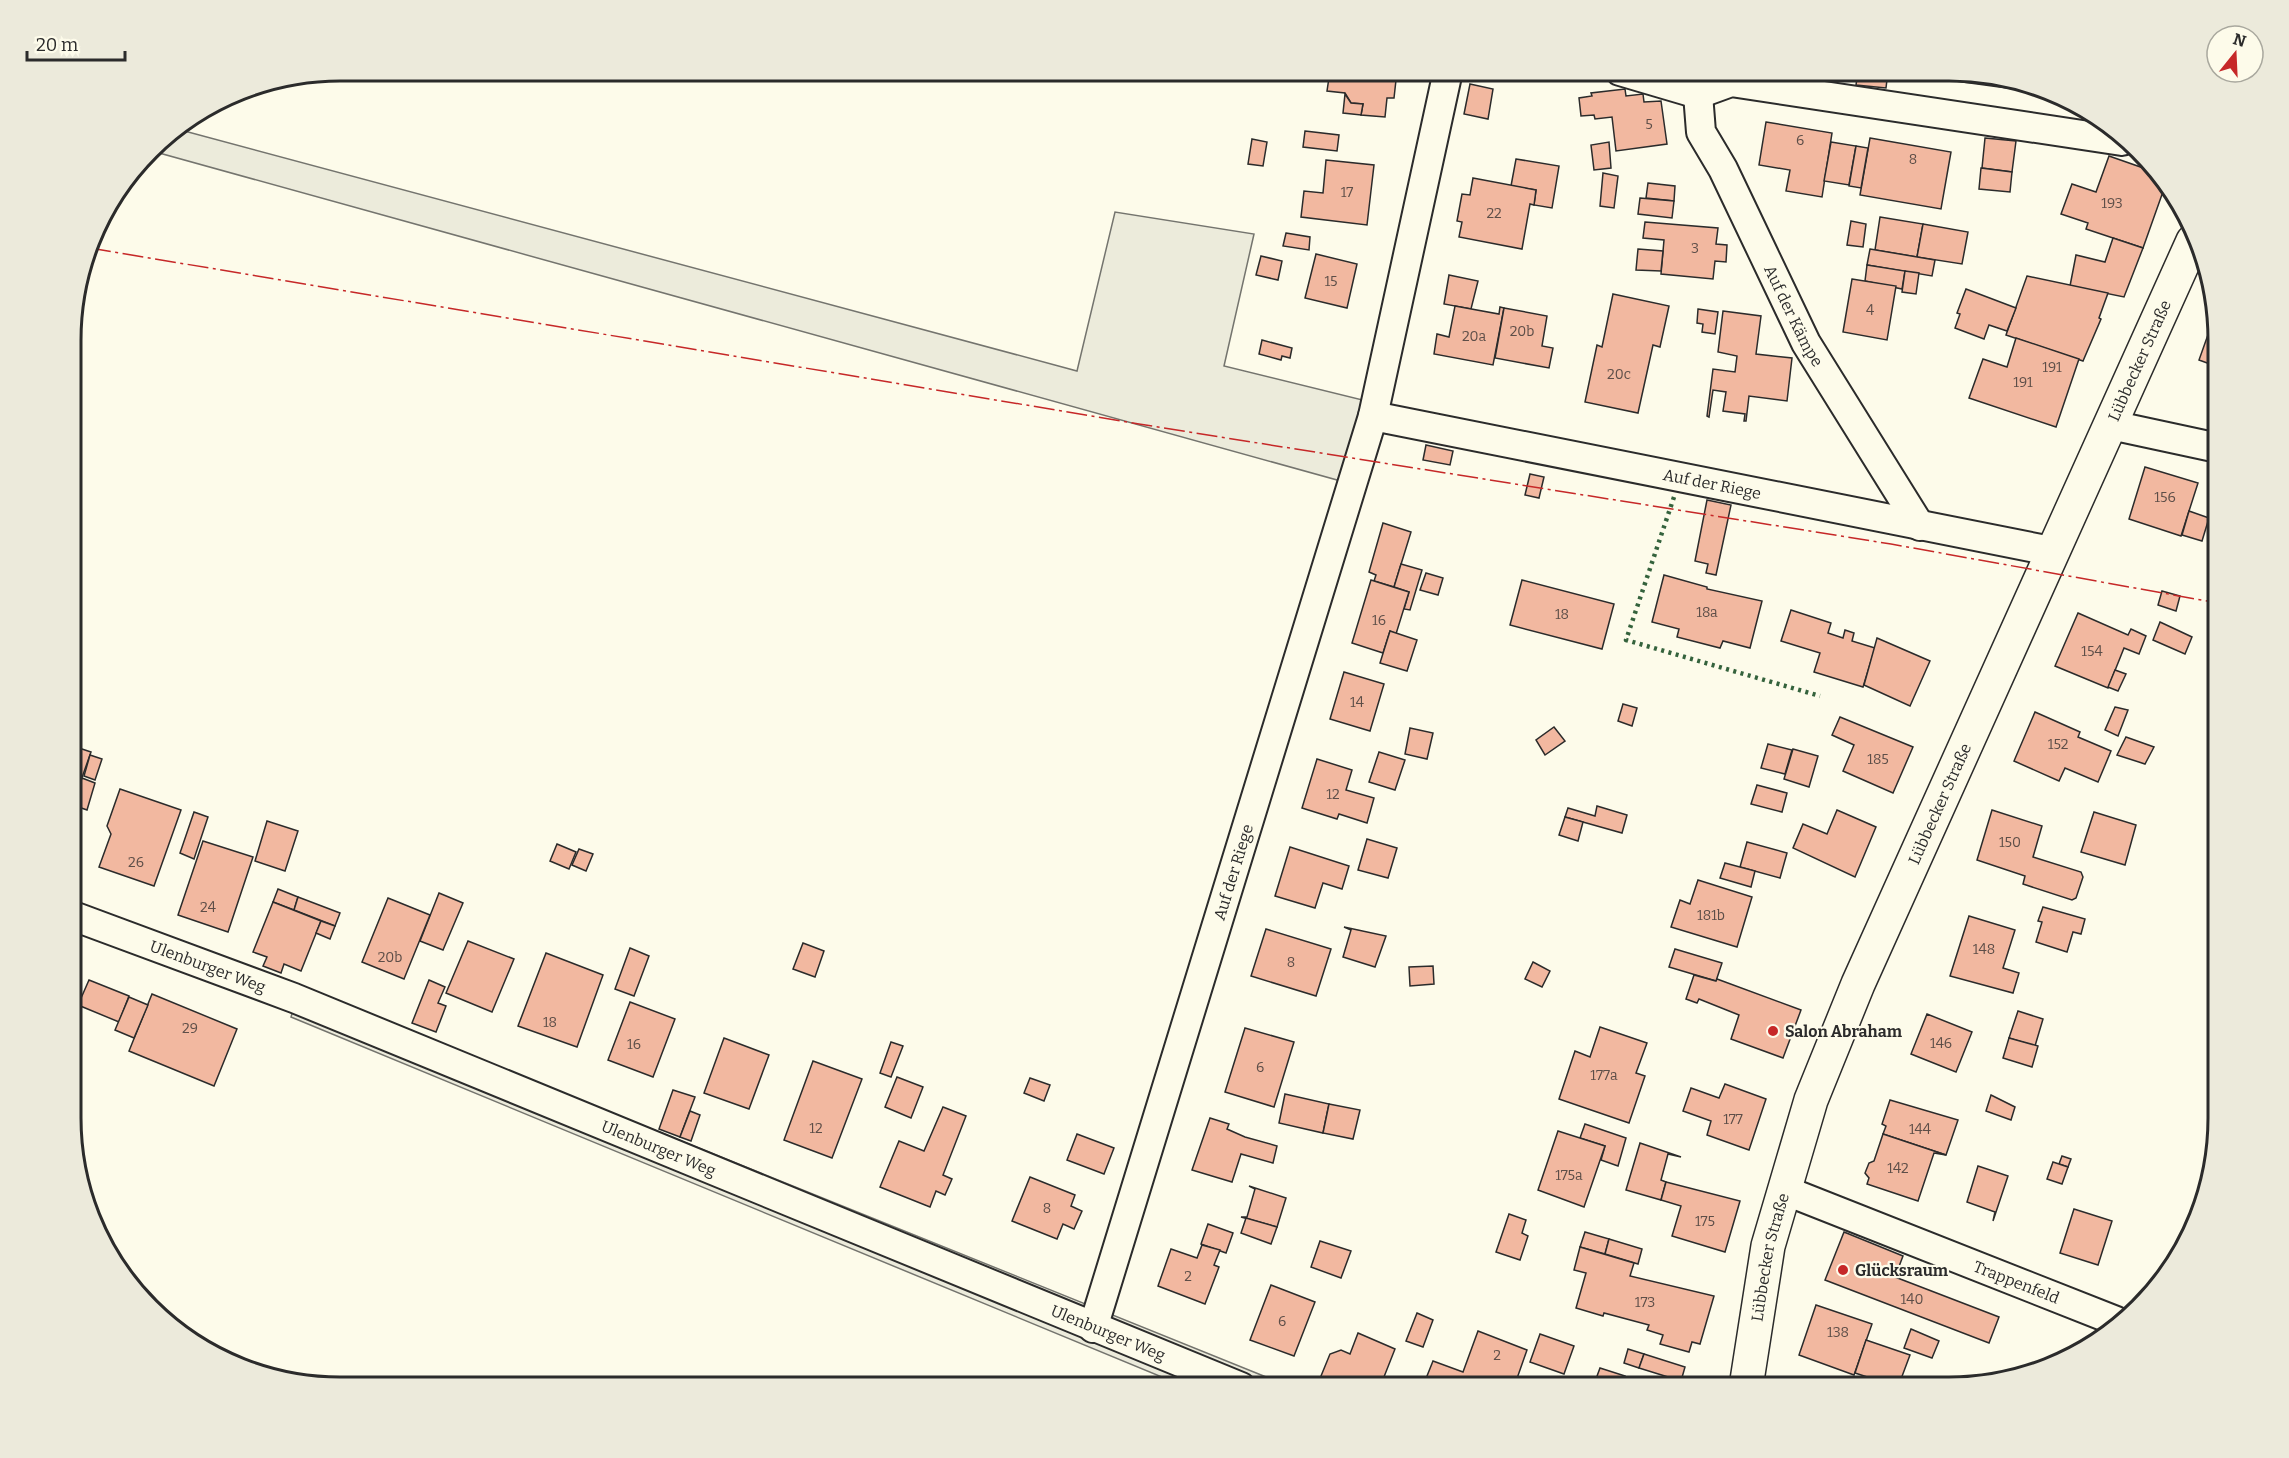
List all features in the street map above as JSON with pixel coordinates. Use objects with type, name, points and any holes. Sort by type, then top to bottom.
[{"type":"main road","name":"Lübbecker Straße","points":[[1748,1377],[1768,1246],[1811,1100],[1858,984],[2190,247]]},
{"type":"street","name":"Auf der Riege","points":[[1093,1328],[1373,416],[1446,81]]},
{"type":"street","points":[[1656,81],[1698,94],[1731,82],[2113,140]]},
{"type":"street","name":"Auf der Kämpe","points":[[1698,94],[1701,132],[1723,169],[1806,343],[1920,526]]},
{"type":"street","name":"Auf der Riege","points":[[1373,416],[2052,551]]},
{"type":"street","points":[[2111,426],[2208,446]]},
{"type":"street","name":"Ulenburger Weg","points":[[81,919],[294,998],[1216,1377]]},
{"type":"street","name":"Trappenfeld","points":[[1784,1190],[2112,1319]]},
{"type":"shaded area","points":[[187,132],[1077,371],[1115,212],[1254,234],[1224,366],[1391,407],[1366,488],[161,153]]},
{"type":"shaded area","points":[[300,987],[1266,1377],[1162,1377],[291,1017]]},
{"type":"building","points":[[1328,81],[1396,81],[1394,98],[1387,98],[1385,117],[1361,115],[1363,104],[1351,103],[1345,93],[1327,91]]},
{"type":"building","points":[[1857,81],[1887,81],[1886,88],[1856,85]]},
{"type":"building","points":[[1961,82],[1983,83],[2009,88]]},
{"type":"building","points":[[1470,84],[1493,89],[1488,119],[1464,114]]},
{"type":"building","points":[[1625,89],[1626,96],[1643,94],[1644,102],[1661,101],[1667,144],[1616,151],[1612,117],[1595,119],[1594,115],[1581,116],[1579,98],[1592,96],[1591,93]]},
{"type":"building","points":[[1345,94],[1351,103],[1363,104],[1361,115],[1343,113]]},
{"type":"building","points":[[1766,122],[1832,133],[1822,197],[1786,191],[1790,170],[1759,165]]},
{"type":"building","points":[[1305,131],[1339,135],[1337,151],[1303,147]]},
{"type":"building","points":[[1870,138],[1951,152],[1941,209],[1860,195]]},
{"type":"building","points":[[1985,138],[2016,141],[2012,172],[1982,168]]},
{"type":"building","points":[[1252,139],[1267,142],[1263,166],[1248,164]]},
{"type":"building","points":[[1609,142],[1611,168],[1594,170],[1591,145]]},
{"type":"building","points":[[1831,142],[1856,146],[1849,185],[1824,181]]},
{"type":"building","points":[[1856,146],[1868,148],[1861,188],[1849,186]]},
{"type":"building","points":[[2109,156],[2144,169],[2162,194],[2143,248],[2086,229],[2088,223],[2061,214],[2072,184],[2096,192]]},
{"type":"building","points":[[1516,159],[1559,166],[1552,208],[1534,205],[1536,190],[1511,186]]},
{"type":"building","points":[[1326,160],[1374,165],[1367,225],[1301,217],[1304,191],[1323,193]]},
{"type":"building","points":[[1981,168],[2012,172],[2010,192],[1979,189]]},
{"type":"building","points":[[1603,173],[1618,176],[1614,208],[1600,206]]},
{"type":"building","points":[[1473,178],[1536,190],[1534,205],[1530,204],[1522,249],[1459,237],[1462,222],[1457,221],[1462,194],[1470,195]]},
{"type":"building","points":[[1648,183],[1675,186],[1674,201],[1646,198]]},
{"type":"building","points":[[1640,198],[1674,201],[1672,218],[1638,214]]},
{"type":"building","points":[[1880,217],[1923,224],[1917,257],[1875,250]]},
{"type":"building","points":[[1851,221],[1866,224],[1863,247],[1847,245]]},
{"type":"building","points":[[1645,222],[1718,228],[1716,244],[1727,245],[1726,262],[1715,261],[1713,279],[1661,274],[1664,240],[1643,238]]},
{"type":"building","points":[[1923,224],[1968,232],[1962,264],[1917,257]]},
{"type":"building","points":[[1286,233],[1310,237],[1309,250],[1283,246]]},
{"type":"building","points":[[2113,238],[2143,248],[2124,297],[2070,286],[2076,255],[2105,262]]},
{"type":"building","points":[[1638,249],[1663,251],[1661,271],[1636,270]]},
{"type":"building","points":[[1870,249],[1935,260],[1932,276],[1867,265]]},
{"type":"building","points":[[1316,254],[1357,264],[1347,308],[1305,298]]},
{"type":"building","points":[[1261,256],[1282,261],[1278,280],[1256,275]]},
{"type":"building","points":[[1867,265],[1905,271],[1902,289],[1865,281]]},
{"type":"building","points":[[1905,271],[1919,273],[1916,294],[1902,292]]},
{"type":"building","points":[[1449,275],[1478,281],[1471,309],[1444,304]]},
{"type":"building","points":[[2027,276],[2108,293],[2099,318],[2101,319],[2083,361],[2006,335]]},
{"type":"building","points":[[1852,279],[1896,286],[1887,340],[1843,332]]},
{"type":"building","points":[[1966,289],[2016,308],[2007,331],[1989,325],[1984,339],[1955,328],[1960,314],[1957,313]]},
{"type":"building","points":[[1613,294],[1669,306],[1660,347],[1653,345],[1638,413],[1585,402],[1597,345],[1602,347]]},
{"type":"building","points":[[1455,306],[1499,314],[1500,307],[1504,308],[1493,365],[1434,354],[1437,334],[1449,337]]},
{"type":"building","points":[[1504,308],[1547,316],[1542,346],[1553,348],[1549,368],[1495,358]]},
{"type":"building","points":[[1698,309],[1718,312],[1715,334],[1702,332],[1703,324],[1697,323]]},
{"type":"building","points":[[1723,311],[1761,316],[1756,354],[1792,358],[1787,401],[1749,396],[1746,421],[1744,421],[1745,414],[1723,411],[1726,392],[1713,390],[1709,417],[1707,416],[1713,369],[1735,372],[1737,356],[1718,352]]},
{"type":"building","points":[[2208,335],[2208,363],[2199,360]]},
{"type":"building","points":[[2016,338],[2079,359],[2056,427],[1969,398],[1983,359],[2007,367]]},
{"type":"building","points":[[1262,340],[1292,348],[1290,358],[1282,356],[1281,360],[1259,354]]},
{"type":"building","points":[[1426,445],[1453,451],[1450,465],[1423,460]]},
{"type":"building","points":[[2145,467],[2198,483],[2181,536],[2129,519]]},
{"type":"building","points":[[1530,474],[1544,477],[1539,498],[1525,495]]},
{"type":"building","points":[[1707,500],[1731,505],[1716,575],[1706,573],[1708,564],[1695,561]]},
{"type":"building","points":[[2189,511],[2208,518],[2202,541],[2182,535]]},
{"type":"building","points":[[1383,523],[1411,532],[1394,587],[1374,581],[1376,575],[1369,572]]},
{"type":"building","points":[[1401,564],[1422,570],[1410,610],[1404,609],[1409,592],[1394,587]]},
{"type":"building","points":[[1426,573],[1443,578],[1438,595],[1420,590]]},
{"type":"building","points":[[1664,575],[1707,587],[1707,589],[1762,601],[1750,648],[1723,641],[1720,648],[1677,637],[1679,629],[1652,622]]},
{"type":"building","points":[[1371,580],[1409,592],[1396,634],[1390,631],[1383,653],[1352,643]]},
{"type":"building","points":[[1522,580],[1614,604],[1602,649],[1510,625]]},
{"type":"building","points":[[2162,591],[2180,596],[2176,611],[2158,605]]},
{"type":"building","points":[[1791,610],[1831,623],[1828,633],[1843,638],[1845,630],[1854,633],[1852,641],[1875,648],[1863,687],[1814,672],[1820,653],[1781,641]]},
{"type":"building","points":[[2078,613],[2128,635],[2131,629],[2146,636],[2139,654],[2124,648],[2108,688],[2055,666]]},
{"type":"building","points":[[2160,622],[2192,637],[2185,654],[2153,640]]},
{"type":"building","points":[[1390,631],[1417,640],[1407,671],[1380,663]]},
{"type":"building","points":[[1877,638],[1930,661],[1910,706],[1864,685]]},
{"type":"building","points":[[2115,670],[2126,674],[2118,691],[2108,687]]},
{"type":"building","points":[[1344,672],[1384,684],[1370,731],[1330,719]]},
{"type":"building","points":[[1623,704],[1637,708],[1632,726],[1618,721]]},
{"type":"building","points":[[2115,707],[2128,710],[2118,736],[2105,730]]},
{"type":"building","points":[[2035,712],[2080,732],[2078,737],[2111,751],[2098,782],[2065,768],[2059,781],[2014,761]]},
{"type":"building","points":[[1840,717],[1913,747],[1893,793],[1843,771],[1854,745],[1832,735]]},
{"type":"building","points":[[1554,727],[1565,741],[1545,755],[1536,740]]},
{"type":"building","points":[[1410,728],[1433,733],[1427,759],[1405,754]]},
{"type":"building","points":[[2126,737],[2154,747],[2145,764],[2117,755]]},
{"type":"building","points":[[1768,744],[1792,750],[1785,774],[1761,768]]},
{"type":"building","points":[[81,749],[91,752],[81,780]]},
{"type":"building","points":[[1793,749],[1818,756],[1809,787],[1784,779]]},
{"type":"building","points":[[1379,752],[1405,760],[1395,790],[1369,782]]},
{"type":"building","points":[[90,755],[102,759],[95,780],[84,776]]},
{"type":"building","points":[[1317,759],[1352,770],[1346,790],[1374,798],[1367,823],[1339,814],[1337,819],[1302,808]]},
{"type":"building","points":[[82,778],[95,783],[87,810],[81,808]]},
{"type":"building","points":[[1757,785],[1787,793],[1782,812],[1751,804]]},
{"type":"building","points":[[120,789],[181,810],[154,886],[99,867],[111,834],[107,826]]},
{"type":"building","points":[[1597,806],[1627,815],[1622,833],[1565,817],[1568,808],[1595,816]]},
{"type":"building","points":[[1837,810],[1876,827],[1855,877],[1793,848],[1803,824],[1827,834]]},
{"type":"building","points":[[1992,810],[2042,826],[2033,857],[2081,872],[2083,877],[2076,898],[2072,900],[2023,884],[2025,876],[1977,860]]},
{"type":"building","points":[[194,812],[208,817],[194,859],[180,853]]},
{"type":"building","points":[[2094,812],[2136,825],[2125,865],[2081,852]]},
{"type":"building","points":[[1565,817],[1583,822],[1578,841],[1559,835]]},
{"type":"building","points":[[267,821],[298,831],[285,871],[255,861]]},
{"type":"building","points":[[1367,839],[1397,848],[1388,878],[1358,870]]},
{"type":"building","points":[[203,841],[253,857],[228,932],[178,915]]},
{"type":"building","points":[[1747,842],[1787,853],[1780,878],[1740,867]]},
{"type":"building","points":[[557,844],[576,852],[569,869],[550,861]]},
{"type":"building","points":[[1290,847],[1349,866],[1342,889],[1323,883],[1315,908],[1275,896]]},
{"type":"building","points":[[579,849],[593,854],[586,871],[572,865]]},
{"type":"building","points":[[1725,863],[1755,871],[1751,887],[1720,878]]},
{"type":"building","points":[[1698,880],[1752,897],[1737,947],[1671,927],[1680,900],[1690,904]]},
{"type":"building","points":[[278,889],[298,897],[294,910],[273,902]]},
{"type":"building","points":[[439,893],[463,903],[443,950],[420,941]]},
{"type":"building","points":[[298,897],[340,913],[335,926],[294,910]]},
{"type":"building","points":[[388,898],[430,915],[404,979],[362,962]]},
{"type":"building","points":[[273,902],[321,921],[301,971],[284,964],[281,973],[263,966],[267,957],[253,952]]},
{"type":"building","points":[[2043,907],[2085,919],[2081,934],[2073,932],[2067,952],[2036,942],[2042,922],[2038,921]]},
{"type":"building","points":[[1969,916],[2015,930],[2003,968],[2019,973],[2013,993],[1950,976]]},
{"type":"building","points":[[321,921],[335,926],[330,939],[316,933]]},
{"type":"building","points":[[1344,927],[1386,936],[1375,967],[1343,957],[1351,930]]},
{"type":"building","points":[[1266,929],[1331,949],[1316,996],[1251,976]]},
{"type":"building","points":[[468,941],[514,959],[492,1012],[446,993]]},
{"type":"building","points":[[803,943],[824,951],[815,977],[793,969]]},
{"type":"building","points":[[630,948],[649,956],[634,996],[615,989]]},
{"type":"building","points":[[1675,949],[1722,963],[1716,981],[1669,967]]},
{"type":"building","points":[[546,953],[603,975],[577,1047],[518,1026]]},
{"type":"building","points":[[1533,962],[1550,971],[1542,987],[1525,979]]},
{"type":"building","points":[[1433,966],[1434,984],[1410,986],[1409,967]]},
{"type":"building","points":[[1694,975],[1716,981],[1717,979],[1801,1010],[1783,1058],[1731,1039],[1739,1015],[1699,999],[1697,1003],[1686,999]]},
{"type":"building","points":[[89,980],[129,996],[119,1022],[81,1006],[81,998]]},
{"type":"building","points":[[429,980],[445,987],[438,1003],[446,1006],[436,1032],[412,1023]]},
{"type":"building","points":[[152,994],[237,1029],[214,1086],[129,1051]]},
{"type":"building","points":[[129,997],[148,1005],[134,1038],[115,1030]]},
{"type":"building","points":[[630,1002],[675,1019],[653,1077],[608,1060]]},
{"type":"building","points":[[2018,1011],[2043,1019],[2035,1046],[2009,1038]]},
{"type":"building","points":[[1927,1014],[1972,1032],[1956,1072],[1911,1054]]},
{"type":"building","points":[[1600,1027],[1647,1043],[1636,1073],[1645,1076],[1629,1123],[1559,1099],[1575,1051],[1590,1057]]},
{"type":"building","points":[[1245,1028],[1294,1042],[1274,1107],[1225,1092]]},
{"type":"building","points":[[724,1038],[769,1055],[749,1109],[704,1093]]},
{"type":"building","points":[[2009,1038],[2038,1046],[2032,1067],[2003,1058]]},
{"type":"building","points":[[891,1042],[903,1046],[891,1077],[880,1073]]},
{"type":"building","points":[[813,1061],[862,1079],[832,1158],[784,1140]]},
{"type":"building","points":[[897,1077],[923,1087],[911,1118],[885,1107]]},
{"type":"building","points":[[1030,1078],[1050,1085],[1044,1101],[1024,1093]]},
{"type":"building","points":[[1725,1084],[1766,1099],[1749,1150],[1707,1135],[1711,1121],[1683,1111],[1691,1088],[1719,1098]]},
{"type":"building","points":[[673,1090],[695,1097],[680,1137],[659,1129]]},
{"type":"building","points":[[1285,1094],[1329,1104],[1323,1133],[1279,1123]]},
{"type":"building","points":[[1991,1095],[2015,1107],[2011,1120],[1986,1111]]},
{"type":"building","points":[[1890,1100],[1958,1120],[1946,1155],[1883,1134],[1886,1126],[1882,1124]]},
{"type":"building","points":[[1329,1104],[1360,1110],[1353,1139],[1323,1133]]},
{"type":"building","points":[[943,1107],[966,1116],[943,1175],[952,1179],[945,1195],[936,1191],[930,1207],[880,1187],[899,1141],[924,1151]]},
{"type":"building","points":[[690,1111],[700,1115],[691,1141],[680,1137]]},
{"type":"building","points":[[1210,1118],[1229,1124],[1227,1129],[1245,1137],[1277,1146],[1273,1163],[1241,1154],[1232,1182],[1192,1170]]},
{"type":"building","points":[[1585,1124],[1626,1138],[1618,1166],[1601,1160],[1605,1146],[1580,1138]]},
{"type":"building","points":[[1558,1131],[1605,1146],[1584,1207],[1538,1190]]},
{"type":"building","points":[[1077,1134],[1114,1148],[1104,1174],[1067,1160]]},
{"type":"building","points":[[1883,1134],[1946,1155],[1934,1153],[1918,1201],[1867,1184],[1869,1178],[1865,1173],[1869,1163],[1874,1161]]},
{"type":"building","points":[[1640,1143],[1681,1157],[1668,1154],[1661,1180],[1666,1182],[1661,1200],[1626,1190]]},
{"type":"building","points":[[2062,1156],[2071,1159],[2068,1167],[2059,1164]]},
{"type":"building","points":[[2053,1162],[2068,1167],[2062,1184],[2047,1179]]},
{"type":"building","points":[[1978,1166],[2008,1176],[1993,1221],[1995,1212],[1967,1202]]},
{"type":"building","points":[[1030,1177],[1075,1195],[1071,1206],[1082,1211],[1074,1229],[1063,1224],[1057,1239],[1012,1221]]},
{"type":"building","points":[[1666,1182],[1740,1201],[1725,1252],[1672,1236],[1681,1206],[1661,1200]]},
{"type":"building","points":[[1249,1186],[1286,1198],[1277,1227],[1241,1217],[1247,1217],[1255,1189]]},
{"type":"building","points":[[2074,1209],[2112,1221],[2098,1265],[2060,1253]]},
{"type":"building","points":[[1509,1214],[1526,1220],[1522,1233],[1528,1236],[1520,1260],[1496,1252]]},
{"type":"building","points":[[1246,1218],[1277,1227],[1271,1244],[1241,1233]]},
{"type":"building","points":[[1208,1224],[1233,1233],[1226,1253],[1201,1244]]},
{"type":"building","points":[[1585,1232],[1609,1239],[1605,1254],[1580,1247]]},
{"type":"building","points":[[1844,1232],[1903,1256],[1895,1277],[1999,1317],[1989,1343],[1825,1280]]},
{"type":"building","points":[[1609,1239],[1642,1249],[1638,1264],[1605,1254]]},
{"type":"building","points":[[1320,1241],[1351,1251],[1341,1278],[1311,1267]]},
{"type":"building","points":[[1202,1245],[1220,1250],[1214,1265],[1219,1267],[1205,1304],[1158,1286],[1171,1249],[1197,1258]]},
{"type":"building","points":[[1580,1247],[1634,1263],[1630,1276],[1714,1296],[1700,1344],[1692,1342],[1689,1352],[1660,1344],[1663,1335],[1647,1330],[1649,1325],[1576,1308],[1586,1273],[1574,1270]]},
{"type":"building","points":[[1271,1285],[1315,1302],[1294,1356],[1250,1340]]},
{"type":"building","points":[[1816,1305],[1872,1324],[1854,1375],[1799,1355]]},
{"type":"building","points":[[1417,1313],[1433,1320],[1423,1347],[1406,1341]]},
{"type":"building","points":[[1911,1329],[1939,1341],[1932,1358],[1904,1348]]},
{"type":"building","points":[[1478,1331],[1527,1350],[1518,1377],[1427,1377],[1433,1361],[1463,1372]]},
{"type":"building","points":[[1358,1333],[1395,1349],[1384,1377],[1321,1377],[1330,1354],[1341,1350],[1350,1354]]},
{"type":"building","points":[[1540,1334],[1574,1346],[1564,1374],[1530,1362]]},
{"type":"building","points":[[1866,1340],[1910,1355],[1902,1377],[1867,1377],[1855,1373]]},
{"type":"building","points":[[1628,1349],[1644,1354],[1639,1368],[1624,1363]]},
{"type":"building","points":[[1644,1354],[1685,1367],[1682,1377],[1668,1377],[1639,1368]]},
{"type":"building","points":[[1600,1368],[1625,1376],[1625,1377],[1597,1377]]},
{"type":"hedge","points":[[1674,497],[1626,640],[1820,696]]},
{"type":"power","points":[[98,249],[1139,424],[1891,544],[2208,601]]},
{"type":"place","name":"Salon Abraham","points":[[1773,1031]]},
{"type":"place","name":"Glücksraum","points":[[1843,1270]]}]
